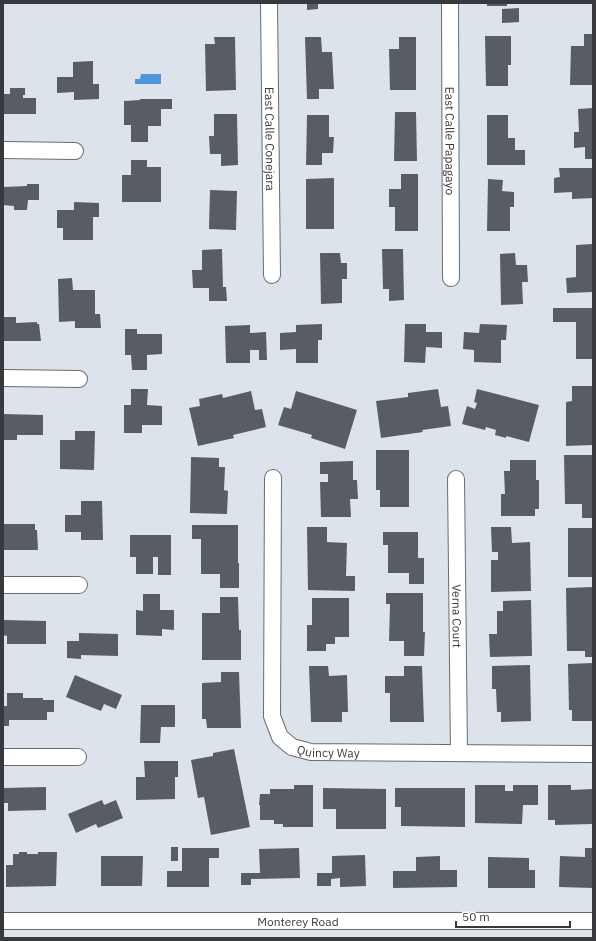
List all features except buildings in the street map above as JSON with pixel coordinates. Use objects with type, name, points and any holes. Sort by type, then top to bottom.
[{"type":"street","name":"East Calle Conejara","points":[[269,3],[272,275]]},
{"type":"street","name":"East Calle Papagayo","points":[[450,3],[451,278]]},
{"type":"street","points":[[3,150],[75,151]]},
{"type":"street","points":[[3,378],[79,379]]},
{"type":"street","name":"Quincy Way","points":[[273,478],[272,716],[280,737],[292,747],[311,752],[593,754]]},
{"type":"street","name":"Verna Court","points":[[456,479],[459,753]]},
{"type":"street","points":[[3,585],[79,585]]},
{"type":"street","points":[[3,757],[78,757]]},
{"type":"street","name":"Monterey Road","points":[[3,921],[593,921]]},
{"type":"water","points":[[141,74],[161,74],[161,84],[135,84],[135,79],[140,79]]}]
